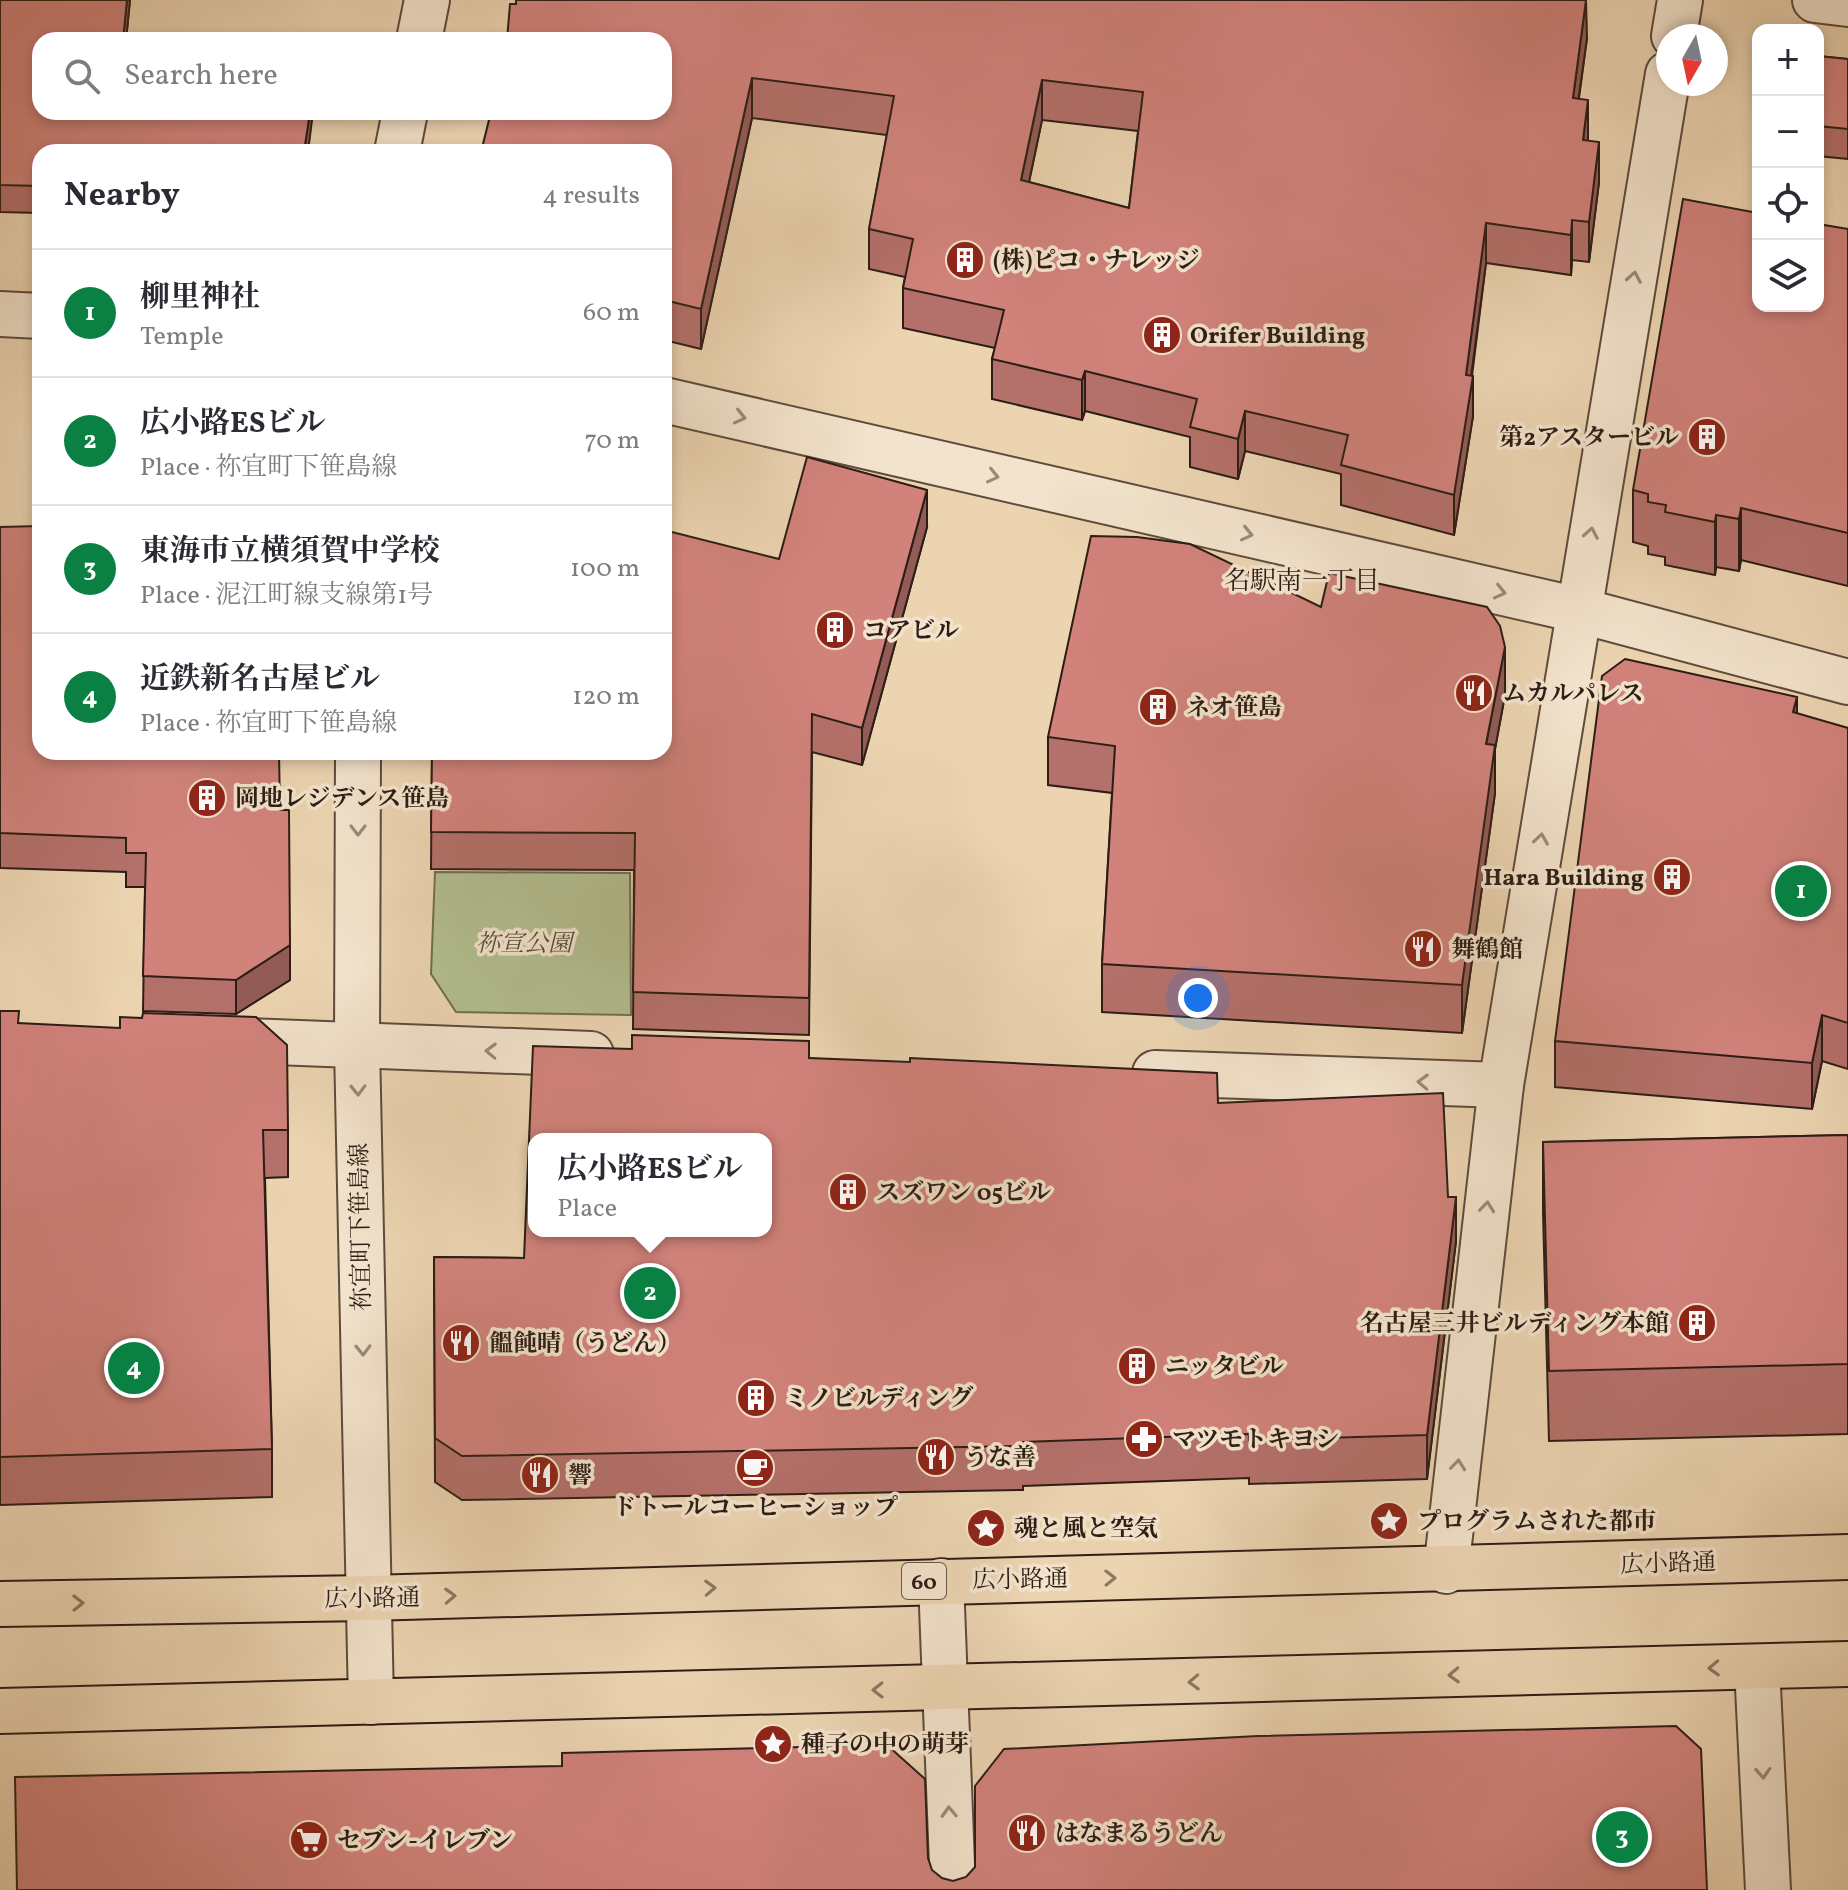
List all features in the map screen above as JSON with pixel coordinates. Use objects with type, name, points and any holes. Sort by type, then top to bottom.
[{"type":"main road","name":"広小路通","points":[[0,1604],[1446,1571],[1848,1557]]},
{"type":"main road","points":[[0,1711],[1848,1664]]},
{"type":"street","points":[[421,32],[427,0]]},
{"type":"street","points":[[1676,24],[1680,0]]},
{"type":"street","points":[[1815,0],[1848,4]]},
{"type":"street","points":[[1446,1571],[1501,1085],[1664,96]]},
{"type":"street","points":[[399,144],[403,120]]},
{"type":"street","points":[[0,314],[32,316]]},
{"type":"street","points":[[672,402],[1578,610],[1848,682]]},
{"type":"street","name":"祢宜町下笹島線","points":[[358,760],[357,1046],[371,1702]]},
{"type":"street","points":[[188,1039],[626,1055]]},
{"type":"street","points":[[1110,1072],[1501,1085]]},
{"type":"street","points":[[941,1581],[953,1890]]},
{"type":"street","points":[[1757,1667],[1768,1890]]},
{"type":"green space","name":"祢宣公園","points":[[435,872],[630,873],[631,1015],[456,1012],[431,974]]},
{"type":"building","points":[[0,0],[127,0],[124,32],[32,32],[32,120],[309,120],[305,144],[32,144],[32,186],[0,185]]},
{"type":"building","points":[[516,0],[1586,0],[1573,98],[1588,100],[1583,140],[1599,142],[1589,222],[1572,220],[1571,235],[1486,223],[1466,375],[1473,376],[1454,495],[1341,465],[1348,435],[1245,411],[1238,439],[1190,427],[1197,399],[1085,371],[1082,380],[992,359],[1004,310],[903,288],[913,239],[869,229],[894,96],[752,78],[701,309],[672,302],[672,144],[483,144],[489,120],[672,120],[672,32],[508,32],[510,4],[516,4]],"holes":[[[1042,80],[1143,92],[1129,208],[1021,180]]]},
{"type":"building","points":[[1824,57],[1848,59],[1848,129],[1824,127]]},
{"type":"building","points":[[1683,199],[1752,212],[1752,312],[1824,312],[1824,225],[1848,229],[1848,533],[1741,508],[1739,519],[1716,515],[1715,522],[1665,512],[1666,505],[1648,502],[1648,494],[1633,490]]},
{"type":"building","points":[[807,457],[927,490],[862,728],[812,714],[809,998],[633,992],[635,833],[431,832],[432,760],[672,760],[672,532],[779,559]]},
{"type":"building","points":[[32,526],[32,760],[279,760],[280,810],[289,810],[290,945],[236,980],[143,976],[146,853],[126,853],[126,838],[0,833],[0,527]]},
{"type":"building","points":[[1091,536],[1137,537],[1190,544],[1321,607],[1329,573],[1487,607],[1500,626],[1505,647],[1486,744],[1495,745],[1462,985],[1102,964],[1115,746],[1048,737]]},
{"type":"building","name":"Hara Building","points":[[1625,659],[1797,697],[1793,712],[1848,728],[1848,1023],[1822,1015],[1812,1063],[1555,1041],[1602,676]]},
{"type":"building","points":[[0,1011],[19,1011],[18,1023],[120,1028],[120,1017],[142,1018],[143,1013],[256,1017],[287,1045],[288,1130],[263,1130],[272,1449],[0,1457]]},
{"type":"building","points":[[632,1035],[809,1041],[809,1058],[910,1062],[910,1058],[1217,1073],[1218,1103],[1443,1093],[1448,1197],[1456,1197],[1427,1435],[1249,1440],[1249,1434],[1023,1442],[1023,1446],[462,1456],[435,1438],[434,1257],[524,1258],[528,1164],[528,1237],[772,1237],[772,1133],[529,1133],[533,1046],[632,1049]]},
{"type":"building","name":"名古屋三井ビルディング本館","points":[[1848,1135],[1848,1364],[1549,1371],[1543,1142]]},
{"type":"building","points":[[1676,1726],[1701,1749],[1707,1890],[17,1890],[15,1777],[562,1766],[562,1753],[887,1745],[925,1779],[928,1858],[932,1870],[942,1878],[953,1881],[966,1877],[975,1867],[975,1786],[1004,1749],[1258,1736]]},
{"type":"place","name":"(株)ピコ・ナレッジ","points":[[965,260]]},
{"type":"place","name":"Orifer Building","points":[[1162,335]]},
{"type":"place","name":"第2アスタービル","points":[[1707,437]]},
{"type":"place","name":"コアビル","points":[[835,630]]},
{"type":"place","name":"ムカルパレス","points":[[1474,693]]},
{"type":"place","name":"ネオ笹島","points":[[1158,707]]},
{"type":"place","name":"岡地レジデンス笹島","points":[[207,798]]},
{"type":"place","name":"Hara Building","points":[[1672,877]]},
{"type":"place","name":"柳里神社","points":[[1801,891]]},
{"type":"place","name":"舞鶴館","points":[[1423,949]]},
{"type":"place","name":"スズワン 05ビル","points":[[848,1192]]},
{"type":"place","name":"広小路ESビル","points":[[650,1293]]},
{"type":"place","name":"名古屋三井ビルディング本館","points":[[1697,1323]]},
{"type":"place","name":"饂飩晴（うどん）","points":[[461,1343]]},
{"type":"place","name":"ニッタビル","points":[[1137,1366]]},
{"type":"place","name":"近鉄新名古屋ビル","points":[[134,1368]]},
{"type":"place","name":"ミノビルディング","points":[[756,1398]]},
{"type":"place","name":"マツモトキヨシ","points":[[1144,1439]]},
{"type":"place","name":"うな善","points":[[936,1457]]},
{"type":"place","name":"ドトールコーヒーショップ","points":[[755,1468]]},
{"type":"place","name":"響","points":[[540,1475]]},
{"type":"place","name":"プログラムされた都市","points":[[1389,1521]]},
{"type":"place","name":"魂と風と空気","points":[[986,1528]]},
{"type":"place","name":"種子の中の萌芽","points":[[773,1744]]},
{"type":"place","name":"はなまるうどん","points":[[1027,1833]]},
{"type":"place","name":"東海市立横須賀中学校","points":[[1622,1837]]},
{"type":"place","name":"セブン-イレブン","points":[[309,1840]]},
{"type":"district","name":"名駅南一丁目","points":[[1302,580]]}]
